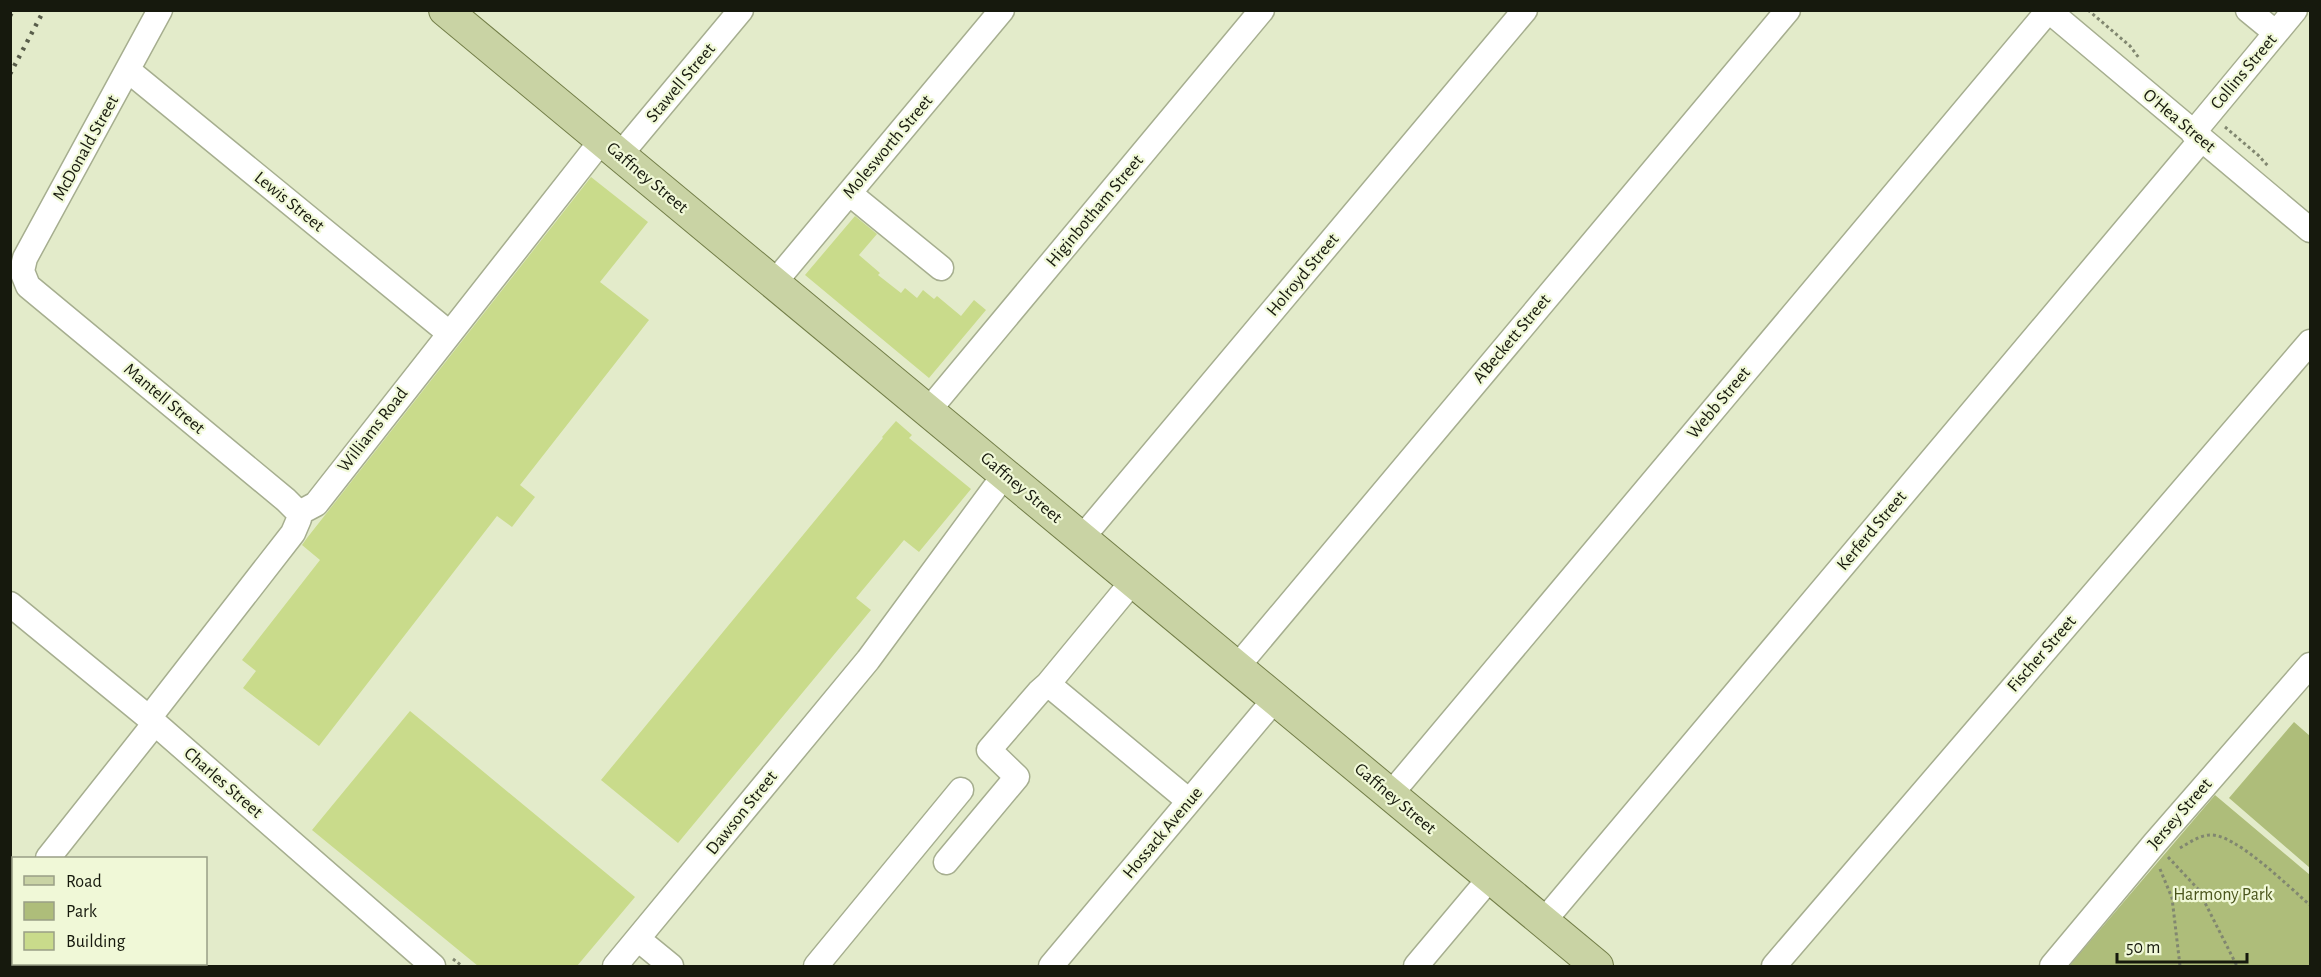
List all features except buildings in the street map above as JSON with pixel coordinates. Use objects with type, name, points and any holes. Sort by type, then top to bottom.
[{"type":"main road","name":"Gaffney Street","points":[[457,14],[611,148],[1596,966]]},
{"type":"street","name":"McDonald Street","points":[[28,286],[22,271],[25,258],[160,10]]},
{"type":"street","name":"Stawell Street","points":[[611,148],[741,10]]},
{"type":"street","name":"Molesworth Street","points":[[774,283],[1002,10]]},
{"type":"street","name":"Higinbotham Street","points":[[928,411],[1262,10]]},
{"type":"street","name":"Holroyd Street","points":[[1082,539],[1525,10]]},
{"type":"street","name":"A'Beckett Street","points":[[1237,667],[1788,10]]},
{"type":"street","points":[[2248,10],[2276,33]]},
{"type":"street","name":"Collins Street","points":[[2197,136],[2295,10]]},
{"type":"street","name":"O'Hea Street","points":[[2048,11],[2310,230]]},
{"type":"street","name":"Webb Street","points":[[1389,795],[2048,11]]},
{"type":"street","name":"Lewis Street","points":[[129,70],[448,333]]},
{"type":"street","name":"Kerferd Street","points":[[1543,922],[2197,136]]},
{"type":"street","name":"Williams Road","points":[[299,513],[316,504],[448,333],[611,148]]},
{"type":"street","points":[[849,193],[941,268]]},
{"type":"street","name":"Mantell Street","points":[[28,286],[299,513]]},
{"type":"street","name":"Fischer Street","points":[[1774,966],[2310,342]]},
{"type":"street","name":"Dawson Street","points":[[615,966],[868,660],[916,609],[1011,480]]},
{"type":"street","points":[[49,857],[293,533],[299,513]]},
{"type":"street","points":[[946,862],[1017,777],[989,750],[1048,684],[1133,581]]},
{"type":"street","name":"Charles Street","points":[[10,604],[152,721],[433,966]]},
{"type":"street","name":"Jersey Street","points":[[2052,966],[2154,844],[2310,665]]},
{"type":"street","points":[[1048,684],[1189,801]]},
{"type":"street","name":"Hossack Avenue","points":[[1051,966],[1275,699]]},
{"type":"street","points":[[816,966],[961,790]]},
{"type":"street","points":[[1416,966],[1490,878]]},
{"type":"street","points":[[638,939],[671,966]]},
{"type":"path","points":[[2180,966],[2172,898],[2159,867],[2166,856],[2197,837],[2210,834],[2236,842],[2310,905]]},
{"type":"path","points":[[2166,856],[2198,889],[2237,966]]},
{"type":"green space","points":[[2294,722],[2310,736],[2310,868],[2229,798]]},
{"type":"green space","name":"Harmony Park","points":[[2215,795],[2310,875],[2310,966],[2069,966]]},
{"type":"railway","points":[[10,16],[13,10]]},
{"type":"railway","points":[[10,74],[44,10]]}]
